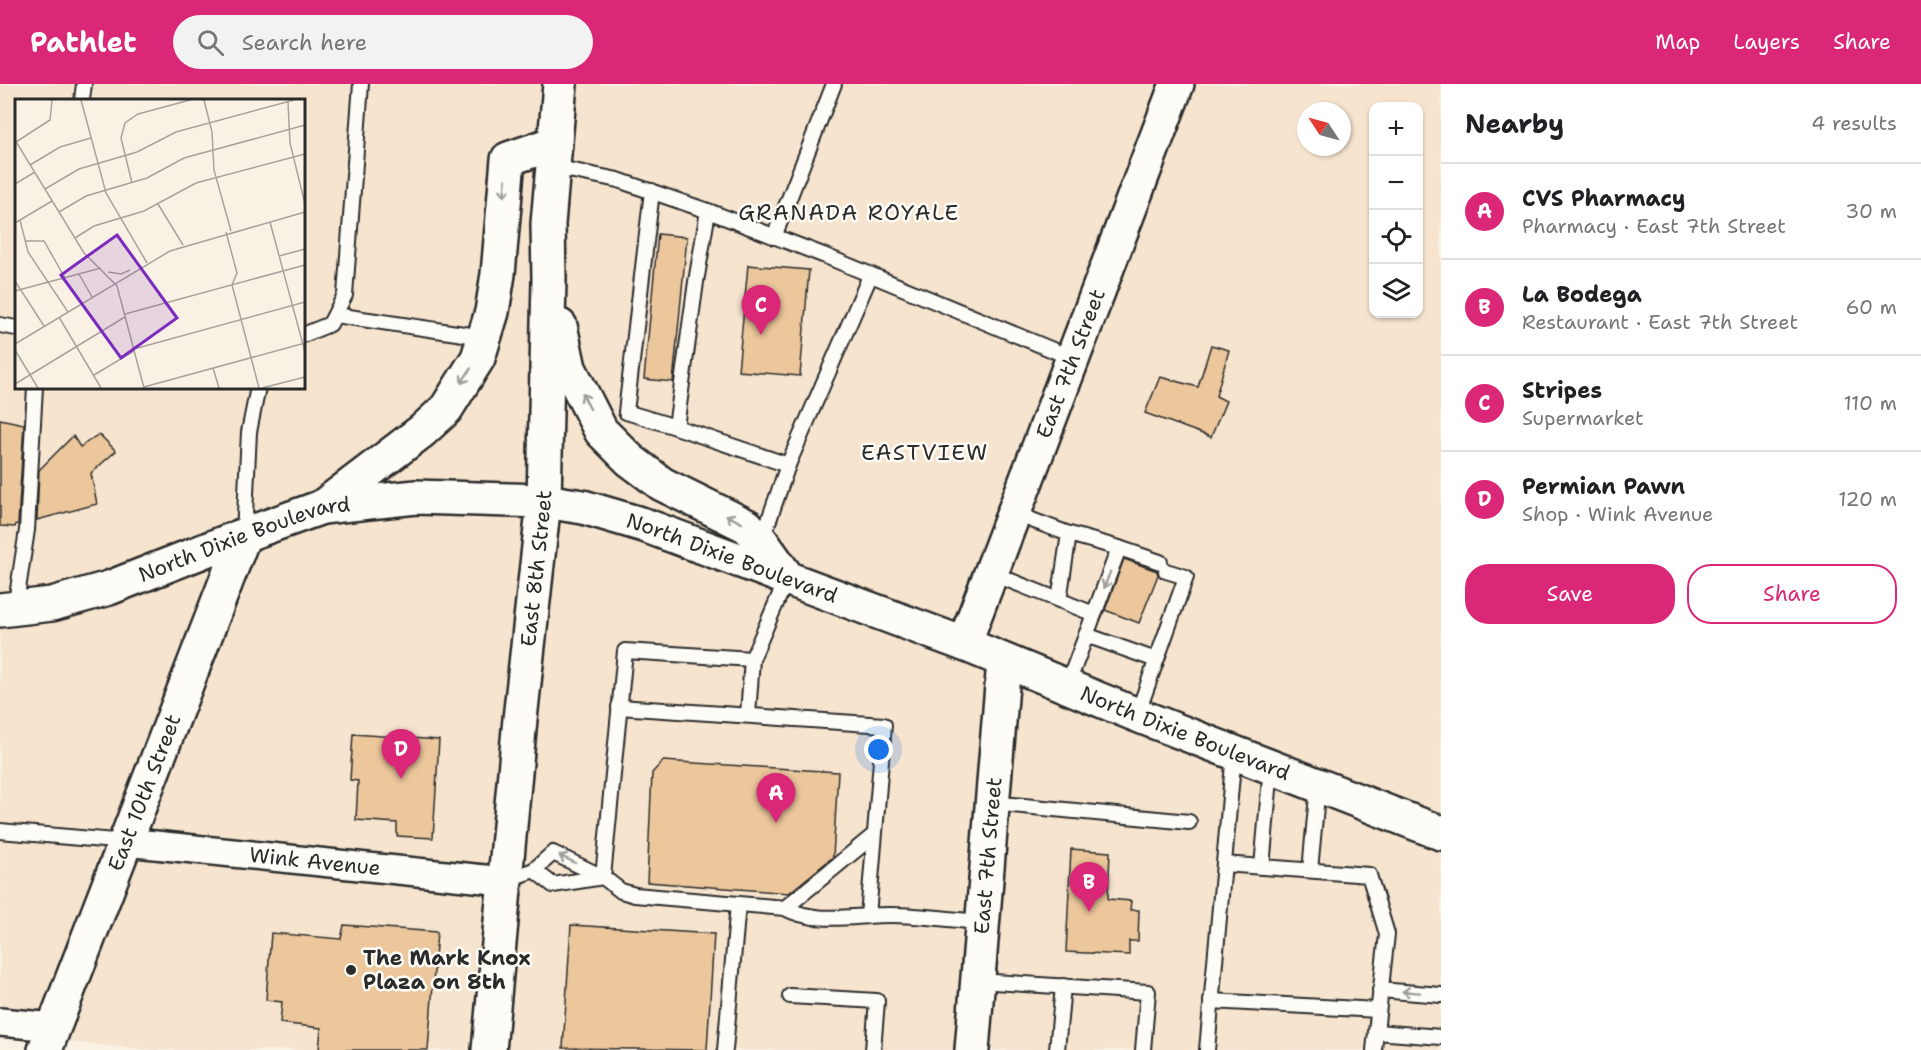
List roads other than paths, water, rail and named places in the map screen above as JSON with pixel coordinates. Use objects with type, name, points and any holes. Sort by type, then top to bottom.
[{"type":"main road","name":"East 8th Street","points":[[489,1050],[504,881],[544,501],[548,224],[560,84]]},
{"type":"main road","name":"East 7th Street","points":[[964,644],[1178,84]]},
{"type":"main road","points":[[322,507],[422,431],[446,409],[478,358],[492,312],[498,274],[508,159],[554,155]]},
{"type":"main road","points":[[549,279],[569,368],[601,431],[630,460],[663,484],[747,526],[762,542],[787,577]]},
{"type":"main road","name":"North Dixie Boulevard","points":[[8,610],[52,604],[109,588],[243,535],[322,507],[416,497],[544,501],[583,507],[644,525],[787,577],[964,644],[1234,753],[1441,831]]},
{"type":"main road","name":"East 10th Street","points":[[49,1038],[243,535]]},
{"type":"main road","name":"East 7th Street","points":[[972,1050],[1004,661]]},
{"type":"street","name":"Wink Avenue","points":[[126,842],[504,881]]},
{"type":"street","points":[[0,1022],[49,1038]]},
{"type":"lane","points":[[82,99],[84,84]]},
{"type":"lane","points":[[304,335],[330,324],[345,296],[361,84]]},
{"type":"lane","points":[[774,237],[834,84]]},
{"type":"lane","points":[[554,155],[708,211],[1072,358]]},
{"type":"lane","points":[[652,191],[650,263],[645,308],[640,348],[626,412],[788,465]]},
{"type":"lane","points":[[676,428],[680,365],[690,279],[708,211]]},
{"type":"lane","points":[[762,542],[788,465],[870,276]]},
{"type":"lane","points":[[335,315],[484,337]]},
{"type":"lane","points":[[0,325],[15,328]]},
{"type":"lane","points":[[8,610],[27,530],[35,388]]},
{"type":"lane","points":[[243,535],[249,432],[258,388]]},
{"type":"lane","points":[[1013,513],[1068,534],[1119,548],[1186,576],[1137,715]]},
{"type":"lane","points":[[1059,600],[1068,534]]},
{"type":"lane","points":[[1066,686],[1119,548]]},
{"type":"lane","points":[[991,573],[1094,614]]},
{"type":"lane","points":[[748,715],[752,659],[787,577]]},
{"type":"lane","points":[[1086,635],[1156,660]]},
{"type":"lane","points":[[603,877],[625,651],[752,659]]},
{"type":"lane","points":[[619,707],[884,725],[868,916]]},
{"type":"lane","points":[[1207,1050],[1234,753]]},
{"type":"lane","points":[[1262,867],[1271,767]]},
{"type":"lane","points":[[1310,870],[1318,785]]},
{"type":"lane","points":[[992,803],[1189,822]]},
{"type":"lane","points":[[0,831],[126,842]]},
{"type":"lane","points":[[785,908],[874,836]]},
{"type":"lane","points":[[504,881],[534,870],[553,853],[603,877],[621,891],[635,895],[785,908],[796,914],[839,918],[891,915],[982,922]]},
{"type":"lane","points":[[1224,864],[1369,875],[1387,934],[1374,1050]]},
{"type":"lane","points":[[534,870],[553,885],[603,877]]},
{"type":"lane","points":[[725,1050],[738,904]]},
{"type":"lane","points":[[978,981],[1149,992],[1143,1050]]},
{"type":"lane","points":[[1057,1050],[1063,986]]},
{"type":"lane","points":[[1380,990],[1441,994]]},
{"type":"lane","points":[[790,996],[877,1001],[873,1050]]},
{"type":"lane","points":[[1211,1001],[1378,1011]]},
{"type":"lane","points":[[1376,1032],[1441,1037]]},
{"type":"place","name":"Stripes","points":[[761,335]]},
{"type":"place","name":"Permian Pawn","points":[[401,779]]},
{"type":"place","name":"CVS Pharmacy","points":[[776,823]]},
{"type":"place","name":"La Bodega","points":[[1089,912]]},
{"type":"place","name":"The Mark Knox Plaza on 8th","points":[[351,970]]},
{"type":"district","name":"GRANADA ROYALE","points":[[849,212]]},
{"type":"district","name":"EASTVIEW","points":[[925,452]]}]
